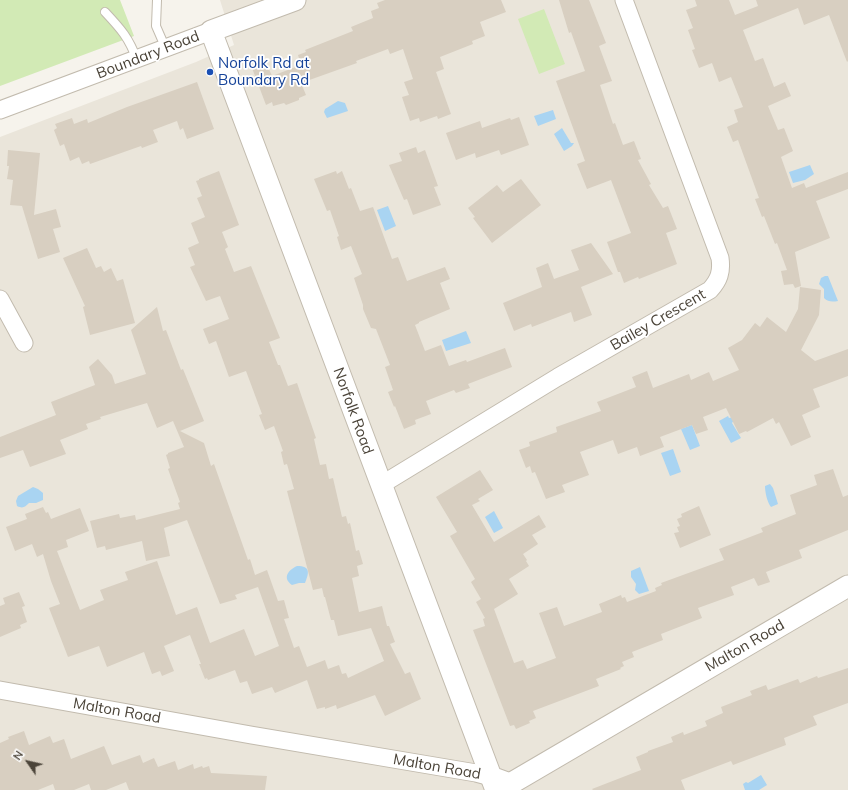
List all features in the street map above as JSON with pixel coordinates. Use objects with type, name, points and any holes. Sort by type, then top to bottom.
[{"type":"street","name":"Boundary Road","points":[[0,110],[295,0]]},
{"type":"street","name":"Bailey Crescent","points":[[381,485],[558,377],[710,290],[718,280],[721,266],[720,258],[624,0]]},
{"type":"street","name":"Norfolk Road","points":[[211,31],[494,784]]},
{"type":"street","points":[[0,299],[24,343]]},
{"type":"street","name":"Malton Road","points":[[0,690],[250,735],[476,773],[494,784],[510,784],[848,586]]},
{"type":"lane","points":[[157,0],[156,26],[166,49]]},
{"type":"lane","points":[[105,12],[121,28],[130,43],[137,60]]},
{"type":"shaded area","points":[[220,0],[848,0],[848,790],[0,790],[0,137],[196,62],[234,45]]},
{"type":"green space","points":[[0,0],[120,0],[134,36],[0,86]]},
{"type":"green space","points":[[544,9],[565,64],[539,74],[518,19]]},
{"type":"water","points":[[338,101],[345,103],[348,111],[327,118],[324,112],[325,109]]},
{"type":"water","points":[[553,110],[556,119],[538,126],[534,116]]},
{"type":"water","points":[[562,128],[571,143],[574,143],[564,151],[554,134]]},
{"type":"water","points":[[810,165],[814,174],[805,180],[793,183],[789,172]]},
{"type":"water","points":[[388,206],[396,226],[385,231],[377,210]]},
{"type":"water","points":[[828,276],[838,301],[834,302],[824,298],[824,289],[819,284],[821,278]]},
{"type":"water","points":[[466,331],[471,343],[446,351],[442,340]]},
{"type":"water","points":[[728,416],[729,418],[733,417],[734,420],[732,423],[741,438],[731,443],[719,421]]},
{"type":"water","points":[[692,425],[700,446],[690,450],[681,429]]},
{"type":"water","points":[[673,449],[681,472],[670,476],[661,453]]},
{"type":"water","points":[[770,484],[773,488],[778,504],[771,507],[767,500],[765,488],[765,486]]},
{"type":"water","points":[[33,487],[43,493],[43,500],[36,503],[29,503],[24,507],[17,506],[16,501],[18,496]]},
{"type":"water","points":[[494,511],[503,528],[494,533],[485,517]]},
{"type":"water","points":[[297,566],[305,567],[308,573],[305,583],[292,585],[287,580],[287,574]]},
{"type":"water","points":[[640,567],[649,591],[639,594],[635,590],[636,584],[631,577],[631,571]]},
{"type":"water","points":[[761,775],[767,785],[759,790],[745,790],[743,784],[746,782],[748,783]]},
{"type":"building","points":[[385,0],[501,0],[506,12],[480,22],[485,36],[472,41],[473,44],[440,57],[444,69],[436,72],[451,114],[438,119],[437,116],[420,122],[419,118],[410,121],[402,97],[409,95],[404,82],[413,79],[403,49],[390,54],[388,49],[356,61],[357,63],[301,83],[306,95],[299,98],[299,100],[286,105],[284,103],[273,106],[272,102],[266,105],[252,68],[266,62],[272,76],[301,65],[298,55],[306,52],[305,50],[353,31],[351,27],[373,18],[371,11],[379,8],[377,3]]},
{"type":"building","points":[[559,0],[589,0],[606,43],[599,46],[612,81],[600,85],[613,124],[615,123],[623,145],[634,141],[641,159],[638,160],[651,184],[649,185],[663,208],[668,206],[677,229],[666,233],[677,264],[639,279],[638,277],[624,283],[620,272],[618,272],[607,242],[631,233],[611,180],[587,189],[577,164],[585,161],[556,81],[585,71],[571,32],[569,33]]},
{"type":"building","points":[[695,0],[729,0],[735,15],[758,6],[756,0],[848,0],[847,62],[829,15],[804,25],[798,8],[743,30],[755,61],[763,58],[774,87],[785,82],[791,96],[768,106],[778,130],[784,128],[793,151],[781,157],[792,188],[804,183],[806,188],[848,172],[848,189],[816,201],[830,238],[795,252],[801,286],[795,288],[793,284],[784,285],[781,271],[787,270],[777,243],[775,244],[764,216],[762,217],[755,199],[759,198],[738,140],[733,142],[727,127],[738,122],[734,110],[743,107],[731,77],[719,82],[712,63],[699,68],[692,50],[695,49],[688,30],[693,28],[686,10],[697,6]]},
{"type":"building","points":[[197,82],[214,129],[187,139],[183,128],[180,130],[177,121],[153,130],[158,142],[142,148],[141,146],[90,164],[89,161],[82,164],[79,157],[70,161],[64,144],[60,146],[54,130],[57,128],[55,124],[72,118],[74,124],[87,119],[88,123],[127,107]]},
{"type":"building","points":[[519,117],[529,145],[501,155],[499,150],[476,158],[475,153],[456,160],[446,133],[480,121],[482,128],[510,118],[511,120]]},
{"type":"building","points":[[416,147],[418,153],[425,150],[438,186],[434,187],[441,205],[413,215],[407,199],[404,200],[389,165],[402,161],[399,153]]},
{"type":"building","points":[[8,150],[40,153],[34,215],[56,209],[61,227],[53,229],[60,252],[38,259],[22,206],[10,205],[13,180],[7,179],[9,166],[7,166]]},
{"type":"building","points":[[219,171],[239,225],[222,232],[228,247],[225,249],[234,272],[251,266],[280,338],[269,342],[288,386],[297,383],[316,438],[314,439],[320,465],[326,464],[329,479],[333,478],[342,517],[346,516],[348,524],[350,523],[356,551],[359,550],[363,564],[357,566],[359,576],[352,578],[359,612],[382,606],[387,626],[389,626],[395,642],[390,644],[405,674],[410,672],[421,699],[385,716],[375,695],[337,709],[336,705],[325,709],[325,707],[317,709],[307,680],[275,693],[272,687],[252,694],[247,681],[240,683],[235,670],[208,680],[207,678],[205,679],[190,635],[164,646],[174,671],[162,676],[160,671],[152,674],[144,652],[107,667],[99,646],[68,657],[49,608],[60,604],[43,554],[37,557],[32,544],[15,551],[6,527],[27,519],[25,514],[43,507],[46,513],[48,512],[51,519],[80,508],[89,531],[66,540],[68,547],[57,551],[80,610],[104,600],[100,590],[128,580],[125,572],[157,561],[176,615],[197,607],[210,643],[244,629],[255,656],[279,646],[258,587],[235,595],[237,599],[220,604],[187,520],[164,528],[170,556],[146,561],[142,541],[106,550],[105,546],[97,548],[90,521],[119,514],[120,518],[135,515],[136,520],[180,509],[178,503],[180,502],[168,469],[170,468],[166,455],[184,447],[173,421],[157,428],[147,403],[100,417],[101,419],[86,424],[88,429],[60,440],[66,454],[30,467],[23,450],[0,458],[0,437],[56,415],[51,402],[95,385],[89,367],[98,359],[112,375],[115,384],[146,374],[131,330],[157,307],[163,331],[166,330],[181,370],[183,369],[204,421],[180,431],[204,443],[211,466],[214,464],[248,560],[250,559],[255,575],[267,570],[278,601],[284,600],[289,618],[284,619],[294,648],[299,646],[307,667],[325,660],[328,669],[339,665],[342,674],[346,673],[348,678],[384,661],[371,628],[338,636],[334,620],[331,620],[322,588],[313,590],[287,491],[294,489],[287,464],[284,465],[281,452],[283,451],[274,426],[265,430],[259,415],[262,414],[246,371],[229,377],[216,341],[209,344],[203,329],[229,319],[220,296],[206,301],[190,267],[195,265],[188,248],[199,243],[191,223],[205,217],[197,198],[202,196],[196,181]]},
{"type":"building","points":[[336,171],[337,174],[342,171],[349,189],[351,188],[360,211],[373,207],[392,259],[398,257],[407,281],[445,267],[450,279],[440,283],[450,309],[415,325],[425,351],[441,345],[449,366],[466,360],[467,362],[505,348],[512,367],[468,384],[470,388],[456,393],[454,390],[426,401],[431,414],[415,420],[416,424],[404,429],[388,392],[393,390],[385,367],[390,365],[376,329],[371,328],[363,309],[354,278],[362,274],[351,246],[341,250],[337,237],[339,236],[330,210],[327,211],[314,179]]},
{"type":"building","points":[[521,179],[541,205],[492,243],[473,218],[475,217],[468,208],[497,185],[503,192]]},
{"type":"building","points":[[591,243],[613,274],[581,287],[592,315],[574,322],[571,312],[532,327],[531,324],[514,331],[503,303],[542,287],[536,268],[548,263],[554,279],[579,270],[571,250]]},
{"type":"building","points":[[87,248],[96,268],[101,266],[104,272],[111,268],[117,281],[123,279],[135,323],[90,335],[83,307],[85,306],[63,258]]},
{"type":"building","points":[[800,287],[821,290],[819,315],[801,350],[815,361],[848,349],[848,376],[813,389],[820,407],[802,415],[811,437],[791,446],[779,422],[776,424],[773,418],[747,432],[746,431],[739,434],[726,408],[703,417],[708,430],[696,434],[692,425],[660,437],[664,447],[640,456],[637,447],[618,454],[613,440],[580,452],[589,475],[562,485],[565,492],[546,499],[535,472],[532,473],[530,466],[526,468],[519,450],[530,446],[529,442],[557,432],[556,427],[601,411],[597,402],[636,387],[632,377],[647,371],[653,388],[689,374],[691,380],[709,372],[713,381],[739,370],[728,348],[742,340],[755,323],[760,327],[767,317],[786,332],[798,309]]},
{"type":"building","points":[[833,469],[843,497],[848,495],[848,530],[799,550],[802,558],[766,572],[770,582],[758,586],[754,578],[731,587],[734,595],[698,608],[702,618],[661,634],[663,640],[632,652],[634,657],[622,662],[624,666],[620,668],[621,669],[596,679],[599,686],[533,711],[536,718],[529,721],[530,723],[516,729],[514,725],[510,726],[473,630],[485,626],[483,619],[485,618],[476,602],[481,599],[471,582],[475,579],[450,536],[457,532],[436,497],[480,470],[493,490],[478,499],[480,501],[472,505],[494,542],[539,515],[546,527],[532,535],[538,544],[523,554],[529,566],[509,579],[518,594],[494,609],[514,663],[523,660],[527,669],[556,658],[539,613],[557,607],[564,626],[602,612],[599,604],[621,595],[622,598],[625,597],[627,602],[656,591],[655,588],[662,585],[661,583],[724,560],[719,549],[763,532],[761,528],[796,514],[790,495],[817,485],[814,475]]},
{"type":"building","points":[[699,506],[711,535],[680,548],[674,533],[679,532],[677,527],[680,526],[677,519],[682,517],[681,514]]},
{"type":"building","points":[[19,592],[25,606],[22,607],[27,622],[20,625],[21,628],[0,637],[0,606],[5,604],[3,598]]},
{"type":"building","points":[[848,668],[848,703],[813,716],[817,725],[784,738],[786,745],[733,765],[731,761],[681,780],[685,790],[592,789],[641,770],[636,757],[673,742],[671,737],[683,732],[684,735],[707,726],[705,721],[723,713],[721,707],[752,695],[750,691],[766,685],[768,690],[798,679],[800,683],[817,676],[818,678]]},
{"type":"building","points":[[24,731],[29,745],[50,736],[53,743],[64,739],[71,759],[104,746],[112,765],[140,755],[143,763],[154,758],[158,767],[175,761],[178,770],[193,764],[194,769],[202,766],[203,768],[209,766],[211,773],[267,776],[265,790],[129,790],[126,782],[106,790],[91,790],[89,784],[74,790],[55,790],[53,784],[38,790],[0,790],[0,743],[9,739],[8,737]]},
{"type":"place","name":"Norfolk Rd at Boundary Rd","points":[[210,72]]}]
